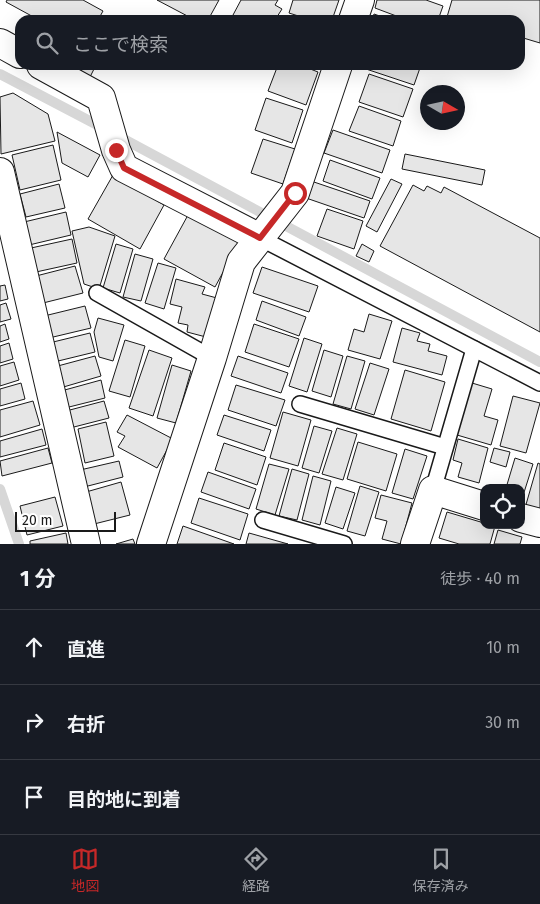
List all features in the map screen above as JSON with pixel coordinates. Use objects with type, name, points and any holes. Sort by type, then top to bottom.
[{"type":"street","points":[[355,15],[360,0]]},
{"type":"street","points":[[0,43],[15,51]]},
{"type":"street","points":[[50,70],[102,98],[116,150],[124,168],[269,226]]},
{"type":"street","points":[[151,544],[212,358],[241,262],[295,193],[336,70]]},
{"type":"street","points":[[0,172],[86,544]]},
{"type":"street","points":[[415,544],[432,490],[480,505]]},
{"type":"street","points":[[525,519],[540,523]]},
{"type":"lane","points":[[269,226],[474,349],[540,383]]},
{"type":"lane","points":[[97,293],[212,358]]},
{"type":"lane","points":[[432,490],[474,349]]},
{"type":"lane","points":[[300,404],[445,447]]},
{"type":"lane","points":[[263,520],[344,544]]},
{"type":"building","points":[[7,0],[83,0],[103,11],[101,15],[30,15],[6,2]]},
{"type":"building","points":[[157,0],[219,0],[211,15],[186,15]]},
{"type":"building","points":[[241,0],[278,0],[275,5],[282,9],[278,15],[233,15]]},
{"type":"building","points":[[293,0],[339,0],[334,15],[295,15],[289,13]]},
{"type":"building","points":[[377,0],[426,0],[443,6],[440,15],[394,15],[375,8]]},
{"type":"building","points":[[452,0],[540,0],[540,43],[525,38],[525,15],[448,15]]},
{"type":"building","points":[[81,70],[94,70],[88,81],[78,76]]},
{"type":"building","points":[[276,70],[313,70],[318,72],[306,105],[268,91]]},
{"type":"building","points":[[369,70],[419,70],[414,85]]},
{"type":"building","points":[[369,74],[413,89],[403,117],[359,102]]},
{"type":"building","points":[[13,93],[48,114],[55,141],[1,154],[0,97]]},
{"type":"building","points":[[266,98],[303,110],[292,143],[255,130]]},
{"type":"building","points":[[359,106],[401,121],[393,146],[349,131]]},
{"type":"building","points":[[333,130],[390,150],[382,173],[324,153]]},
{"type":"building","points":[[57,132],[100,155],[88,177],[62,163]]},
{"type":"building","points":[[263,139],[295,149],[283,184],[251,173]]},
{"type":"building","points":[[53,145],[61,180],[20,190],[12,155]]},
{"type":"building","points":[[405,154],[485,170],[482,185],[402,169]]},
{"type":"building","points":[[330,160],[380,178],[372,199],[323,181]]},
{"type":"building","points":[[113,175],[164,205],[140,249],[88,219]]},
{"type":"building","points":[[391,179],[402,184],[377,232],[366,226]]},
{"type":"building","points":[[311,181],[370,201],[364,218],[306,198]]},
{"type":"building","points":[[59,184],[65,208],[26,217],[20,194]]},
{"type":"building","points":[[413,185],[424,191],[427,186],[441,193],[444,187],[540,238],[540,332],[380,246]]},
{"type":"building","points":[[327,209],[363,221],[354,249],[317,236]]},
{"type":"building","points":[[66,212],[71,235],[29,245],[24,222]]},
{"type":"building","points":[[188,215],[239,243],[215,287],[164,259]]},
{"type":"building","points":[[89,227],[115,236],[99,289],[84,284],[72,231]]},
{"type":"building","points":[[72,239],[77,263],[36,272],[31,248]]},
{"type":"building","points":[[116,244],[133,249],[120,293],[103,288]]},
{"type":"building","points":[[362,244],[374,251],[369,262],[356,256]]},
{"type":"building","points":[[135,254],[153,259],[141,301],[123,297]]},
{"type":"building","points":[[158,263],[176,268],[164,309],[145,303]]},
{"type":"building","points":[[75,266],[83,293],[43,303],[36,276]]},
{"type":"building","points":[[262,267],[318,286],[309,312],[253,293]]},
{"type":"building","points":[[176,279],[205,287],[202,294],[217,298],[206,337],[187,332],[188,325],[178,323],[182,307],[170,304]]},
{"type":"building","points":[[5,285],[8,299],[0,301],[0,286]]},
{"type":"building","points":[[262,301],[306,317],[299,336],[256,320]]},
{"type":"building","points":[[6,303],[11,319],[0,322],[0,305]]},
{"type":"building","points":[[85,306],[91,328],[49,338],[44,316]]},
{"type":"building","points":[[369,314],[392,321],[380,359],[348,350],[354,329],[364,332]]},
{"type":"building","points":[[98,318],[124,325],[113,361],[99,357],[94,332]]},
{"type":"building","points":[[5,324],[9,339],[0,342],[0,326]]},
{"type":"building","points":[[254,324],[299,339],[289,367],[245,352]]},
{"type":"building","points":[[402,328],[420,333],[417,341],[430,344],[428,351],[447,356],[442,375],[393,362]]},
{"type":"building","points":[[90,333],[95,352],[54,362],[49,343]]},
{"type":"building","points":[[304,338],[322,344],[307,392],[289,386]]},
{"type":"building","points":[[125,340],[145,346],[130,397],[109,391]]},
{"type":"building","points":[[9,343],[13,359],[0,363],[0,346]]},
{"type":"building","points":[[149,350],[172,358],[153,416],[129,408]]},
{"type":"building","points":[[324,350],[343,356],[331,397],[312,391]]},
{"type":"building","points":[[95,356],[101,376],[60,388],[54,367]]},
{"type":"building","points":[[238,356],[288,373],[281,393],[231,376]]},
{"type":"building","points":[[347,356],[365,361],[351,409],[333,404]]},
{"type":"building","points":[[14,362],[19,380],[0,386],[0,366]]},
{"type":"building","points":[[370,363],[389,369],[374,415],[355,409]]},
{"type":"building","points":[[172,365],[191,371],[176,423],[157,418]]},
{"type":"building","points":[[405,370],[445,382],[431,431],[391,419]]},
{"type":"building","points":[[101,380],[105,398],[65,408],[61,391]]},
{"type":"building","points":[[21,383],[25,399],[0,406],[0,389]]},
{"type":"building","points":[[472,383],[492,389],[484,416],[498,420],[491,445],[457,435]]},
{"type":"building","points":[[236,385],[285,400],[276,426],[228,410]]},
{"type":"building","points":[[513,396],[540,403],[526,453],[500,446]]},
{"type":"building","points":[[33,401],[40,425],[0,437],[0,410]]},
{"type":"building","points":[[104,401],[109,418],[70,428],[66,411]]},
{"type":"building","points":[[283,412],[311,420],[298,466],[270,458]]},
{"type":"building","points":[[127,415],[173,439],[157,468],[118,447],[125,436],[117,432]]},
{"type":"building","points":[[224,415],[271,430],[264,451],[217,435]]},
{"type":"building","points":[[106,422],[114,456],[85,463],[78,429]]},
{"type":"building","points":[[314,426],[332,431],[319,473],[302,468]]},
{"type":"building","points":[[337,428],[357,434],[343,480],[322,474]]},
{"type":"building","points":[[42,429],[46,445],[0,457],[0,441]]},
{"type":"building","points":[[458,439],[488,448],[479,483],[458,477],[462,463],[453,460]]},
{"type":"building","points":[[358,442],[397,454],[386,491],[347,479]]},
{"type":"building","points":[[224,443],[266,457],[257,485],[215,470]]},
{"type":"building","points":[[48,448],[52,463],[2,476],[0,461]]},
{"type":"building","points":[[494,448],[510,452],[506,467],[490,462]]},
{"type":"building","points":[[405,449],[427,456],[413,499],[392,493]]},
{"type":"building","points":[[515,458],[533,464],[525,489],[525,484],[507,484]]},
{"type":"building","points":[[119,461],[123,477],[84,487],[80,470]]},
{"type":"building","points":[[538,463],[540,464],[540,512],[525,508]]},
{"type":"building","points":[[269,464],[289,469],[275,515],[256,509]]},
{"type":"building","points":[[292,469],[309,474],[297,520],[279,516]]},
{"type":"building","points":[[208,472],[256,489],[249,509],[201,492]]},
{"type":"building","points":[[313,476],[331,481],[320,525],[302,520]]},
{"type":"building","points":[[121,482],[130,515],[94,524],[86,492]]},
{"type":"building","points":[[360,486],[379,492],[365,536],[347,531]]},
{"type":"building","points":[[336,487],[355,493],[343,529],[325,523]]},
{"type":"building","points":[[381,495],[412,503],[401,544],[382,539],[387,521],[375,518]]},
{"type":"building","points":[[55,497],[63,526],[27,535],[20,506]]},
{"type":"building","points":[[199,498],[248,514],[240,540],[191,523]]},
{"type":"building","points":[[447,512],[480,522],[480,529],[494,529],[490,544],[459,544],[439,538]]},
{"type":"building","points":[[183,526],[234,544],[177,544]]},
{"type":"building","points":[[498,530],[522,537],[520,544],[494,544]]},
{"type":"building","points":[[66,533],[68,544],[30,544],[30,541]]},
{"type":"building","points":[[249,533],[288,544],[246,544]]},
{"type":"building","points":[[133,539],[135,544],[116,544]]},
{"type":"waterway","points":[[0,74],[105,129]]},
{"type":"waterway","points":[[118,136],[540,362]]},
{"type":"waterway","points":[[0,489],[19,544]]},
{"type":"route","points":[[116,150],[124,168],[260,238],[295,193]]}]
